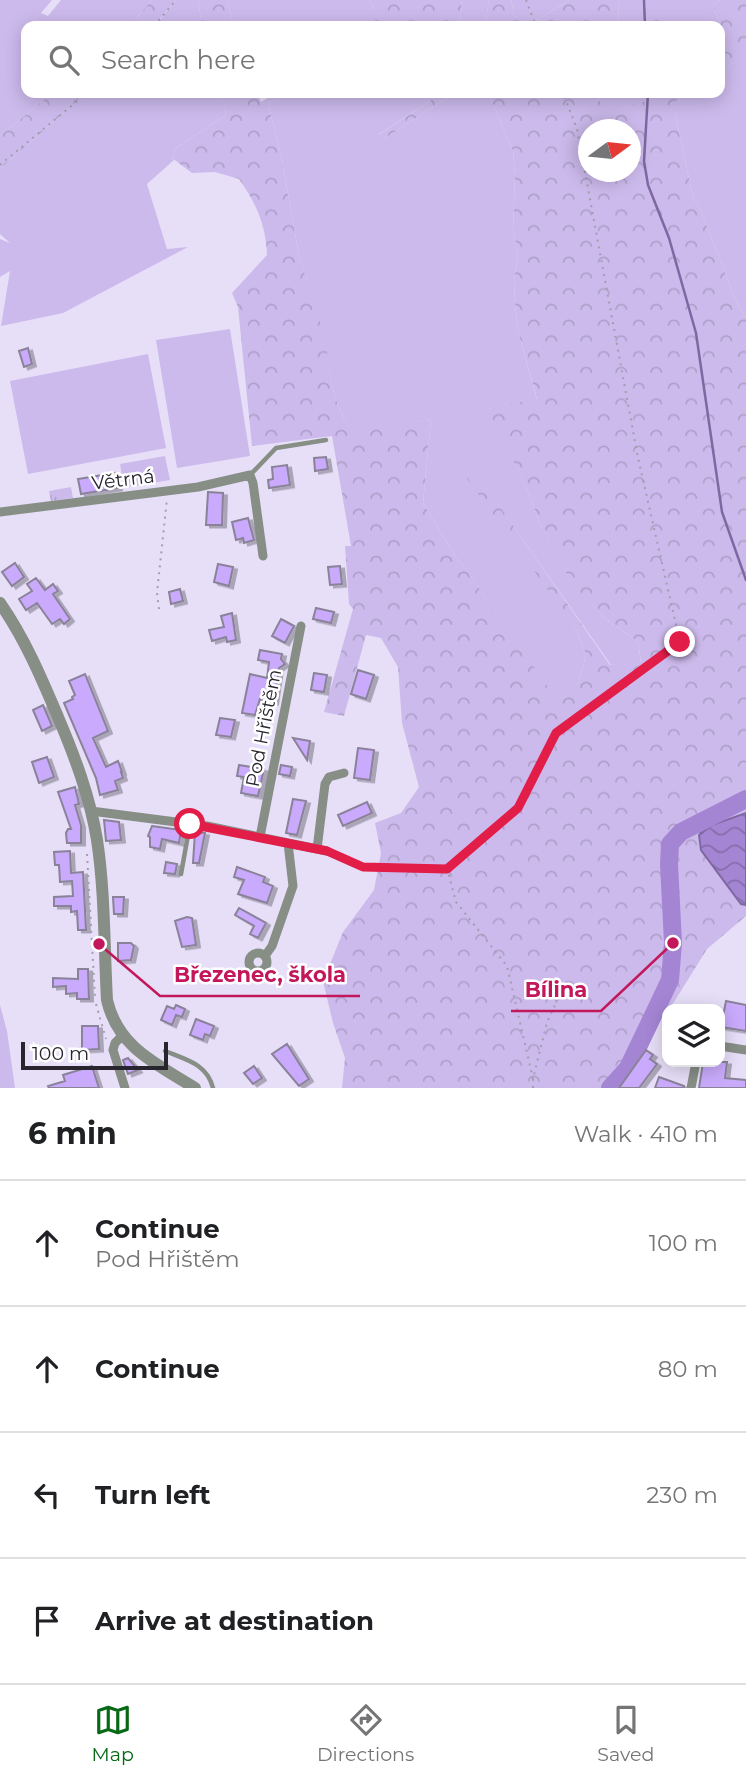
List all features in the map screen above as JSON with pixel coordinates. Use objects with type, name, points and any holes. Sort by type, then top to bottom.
[{"type":"street","name":"Větrná","points":[[0,512],[168,491],[250,475]]},
{"type":"street","points":[[250,475],[262,556]]},
{"type":"street","points":[[0,603],[27,646],[74,757],[91,811],[100,865],[107,1000],[112,1019],[122,1036],[143,1055],[195,1088]]},
{"type":"street","name":"Pod Hřištěm","points":[[260,837],[301,626]]},
{"type":"street","points":[[91,811],[190,824],[322,850],[325,784],[329,777],[344,773]]},
{"type":"street","points":[[265,956],[272,946],[293,886],[288,843]]},
{"type":"street","points":[[122,1036],[115,1043],[113,1050],[125,1088]]},
{"type":"street","points":[[725,1047],[746,1050]]},
{"type":"street","points":[[691,1088],[695,1067]]},
{"type":"lane","points":[[250,475],[276,448],[326,440]]},
{"type":"lane","points":[[181,874],[190,824]]},
{"type":"lane","points":[[165,1051],[205,1069],[214,1088]]},
{"type":"path","points":[[158,21],[176,0]]},
{"type":"path","points":[[526,0],[534,21]]},
{"type":"path","points":[[0,165],[81,98]]},
{"type":"path","points":[[322,850],[363,867],[447,869],[518,808],[556,733],[680,642],[638,458],[578,129],[565,98]]},
{"type":"path","points":[[159,609],[156,593],[168,491]]},
{"type":"path","points":[[447,869],[456,902],[507,966],[533,1088]]},
{"type":"path","points":[[533,1079],[548,1022],[565,984]]},
{"type":"green space","points":[[0,0],[52,0],[41,13],[48,16],[61,0],[152,0],[133,21],[21,21],[21,98],[46,98],[0,136]]},
{"type":"green space","points":[[152,0],[176,0],[158,21],[133,21]]},
{"type":"green space","points":[[176,0],[198,0],[201,21],[159,21]]},
{"type":"green space","points":[[198,0],[227,0],[233,21],[201,21]]},
{"type":"green space","points":[[227,0],[369,0],[375,10],[374,21],[233,21]]},
{"type":"green space","points":[[369,0],[462,0],[460,21],[374,21],[375,10]]},
{"type":"green space","points":[[462,0],[489,0],[486,21],[460,21]]},
{"type":"green space","points":[[489,0],[511,0],[514,15],[521,21],[486,21]]},
{"type":"green space","points":[[511,0],[569,0],[539,19],[521,21],[514,15]]},
{"type":"green space","points":[[569,0],[619,0],[618,21],[531,21],[539,19]]},
{"type":"green space","points":[[619,0],[646,0],[644,21],[618,21]]},
{"type":"green space","points":[[646,0],[660,0],[660,21],[644,21]]},
{"type":"green space","points":[[660,0],[720,0],[713,6],[719,21],[660,21]]},
{"type":"green space","points":[[720,0],[746,0],[746,62],[733,62],[725,68],[725,21],[719,21],[713,6]]},
{"type":"green space","points":[[733,62],[746,62],[746,318],[736,301],[693,197],[675,113],[675,102],[680,98],[725,98],[725,68]]},
{"type":"green space","points":[[46,98],[80,98],[0,169],[0,136]]},
{"type":"green space","points":[[80,98],[224,98],[226,115],[176,148],[172,158],[174,160],[147,184],[167,249],[188,247],[63,313],[1,326],[10,271],[0,277],[0,239],[10,243],[0,234],[0,169]]},
{"type":"green space","points":[[224,98],[259,98],[261,102],[268,98],[278,98],[268,104],[281,154],[299,256],[327,344],[331,378],[342,415],[353,432],[431,419],[423,503],[458,561],[560,704],[579,681],[586,655],[576,629],[463,473],[471,465],[610,665],[641,662],[638,642],[602,616],[571,582],[539,521],[527,489],[487,409],[537,399],[518,331],[515,303],[514,280],[518,256],[513,228],[513,151],[490,98],[599,98],[607,111],[647,101],[647,98],[680,98],[675,102],[675,113],[693,197],[736,301],[746,318],[746,813],[712,825],[699,841],[701,850],[741,904],[746,905],[746,916],[707,949],[674,1002],[662,1004],[662,1017],[603,1088],[342,1088],[345,1058],[323,981],[343,932],[374,890],[381,853],[375,823],[401,813],[419,787],[402,723],[398,667],[381,638],[366,635],[344,716],[324,712],[353,609],[349,604],[345,546],[351,546],[332,436],[252,446],[238,307],[232,293],[267,255],[262,224],[239,179],[215,172],[192,173],[172,158],[176,148],[226,115]]},
{"type":"green space","points":[[278,98],[434,98],[378,135],[382,140],[447,98],[491,99],[513,151],[513,228],[518,256],[514,280],[515,303],[518,331],[537,400],[488,409],[527,489],[539,521],[571,581],[602,616],[638,642],[641,663],[611,665],[471,466],[576,629],[586,655],[579,681],[560,705],[458,561],[423,503],[431,419],[353,433],[347,425],[334,391],[326,344],[299,256],[281,154],[268,104]]},
{"type":"green space","points":[[434,98],[447,98],[382,140],[377,136]]},
{"type":"green space","points":[[599,98],[648,98],[648,101],[607,112]]},
{"type":"green space","points":[[230,329],[250,456],[177,468],[156,340]]},
{"type":"green space","points":[[148,354],[166,448],[28,474],[10,381]]},
{"type":"green space","points":[[165,456],[170,480],[124,488],[120,464]]},
{"type":"green space","points":[[71,487],[73,498],[51,501],[49,491]]},
{"type":"green space","points":[[0,1005],[7,1031],[15,1088],[0,1088]]},
{"type":"water","points":[[746,813],[746,905],[741,904],[701,850],[699,835],[712,825]]},
{"type":"building","points":[[28,348],[32,364],[24,367],[19,351]]},
{"type":"building","points":[[326,457],[328,469],[315,471],[314,458]]},
{"type":"building","points":[[287,465],[290,485],[269,488],[268,480],[273,479],[272,467]]},
{"type":"building","points":[[115,473],[118,488],[81,494],[78,479]]},
{"type":"building","points":[[208,492],[223,493],[222,525],[206,525]]},
{"type":"building","points":[[248,518],[254,540],[244,543],[243,538],[236,540],[232,522]]},
{"type":"building","points":[[15,563],[24,577],[12,586],[2,572]]},
{"type":"building","points":[[218,564],[233,567],[229,586],[214,582]]},
{"type":"building","points":[[340,566],[342,584],[330,585],[328,567]]},
{"type":"building","points":[[36,578],[45,590],[53,584],[58,591],[53,594],[70,619],[64,624],[60,619],[52,624],[37,603],[26,610],[19,599],[32,591],[27,584]]},
{"type":"building","points":[[180,589],[183,601],[171,604],[169,592]]},
{"type":"building","points":[[316,608],[334,612],[331,623],[313,619]]},
{"type":"building","points":[[232,613],[236,640],[227,642],[226,637],[212,641],[209,630],[224,627],[221,616]]},
{"type":"building","points":[[281,619],[294,626],[285,643],[272,636]]},
{"type":"building","points":[[260,650],[282,654],[281,659],[285,664],[279,668],[274,702],[260,699],[255,715],[242,713],[250,674],[267,678],[269,662],[258,660]]},
{"type":"building","points":[[358,670],[374,675],[366,699],[351,694]]},
{"type":"building","points":[[314,673],[327,675],[324,692],[311,690]]},
{"type":"building","points":[[85,674],[108,731],[93,738],[106,767],[118,761],[123,778],[115,781],[118,790],[100,795],[96,778],[64,703],[75,695],[69,681]]},
{"type":"building","points":[[43,705],[52,726],[42,731],[33,710]]},
{"type":"building","points":[[220,718],[235,720],[231,737],[216,735]]},
{"type":"building","points":[[293,738],[310,741],[307,760]]},
{"type":"building","points":[[358,748],[374,750],[370,780],[354,778]]},
{"type":"building","points":[[47,757],[54,777],[39,783],[32,762]]},
{"type":"building","points":[[239,765],[264,769],[258,796],[241,793],[244,777],[237,776]]},
{"type":"building","points":[[281,765],[292,767],[290,776],[279,774]]},
{"type":"building","points":[[75,787],[79,804],[75,805],[81,825],[81,843],[67,843],[66,833],[71,829],[58,792]]},
{"type":"building","points":[[293,799],[306,801],[297,835],[286,833]]},
{"type":"building","points":[[367,802],[372,813],[343,826],[338,815]]},
{"type":"building","points":[[104,820],[119,822],[121,840],[106,841]]},
{"type":"building","points":[[152,826],[181,830],[179,843],[162,839],[160,849],[150,847],[148,836]]},
{"type":"building","points":[[195,832],[205,833],[199,863],[193,863]]},
{"type":"building","points":[[70,851],[71,873],[83,872],[86,930],[78,930],[77,911],[71,912],[71,906],[54,906],[54,897],[73,896],[72,881],[60,882],[59,865],[55,865],[54,852]]},
{"type":"building","points":[[166,862],[177,864],[175,874],[164,873]]},
{"type":"building","points":[[237,867],[265,877],[263,882],[273,886],[267,903],[238,894],[244,880],[234,877]]},
{"type":"building","points":[[113,897],[124,897],[123,914],[114,914]]},
{"type":"building","points":[[239,908],[266,923],[258,938],[250,934],[254,926],[235,915]]},
{"type":"building","points":[[192,918],[196,945],[182,947],[175,921]]},
{"type":"building","points":[[118,943],[131,943],[134,946],[131,960],[118,961]]},
{"type":"building","points":[[78,969],[88,969],[89,999],[77,999],[77,993],[66,994],[66,986],[53,987],[53,978],[78,979]]},
{"type":"building","points":[[726,1001],[746,1005],[746,1031],[725,1028]]},
{"type":"building","points":[[176,1005],[185,1009],[182,1017],[176,1015],[172,1025],[161,1020],[167,1006],[174,1009]]},
{"type":"building","points":[[196,1019],[214,1026],[210,1036],[205,1034],[203,1040],[190,1035]]},
{"type":"building","points":[[82,1026],[98,1026],[99,1049],[82,1050]]},
{"type":"building","points":[[287,1044],[309,1079],[299,1086],[272,1054]]},
{"type":"building","points":[[646,1050],[653,1055],[650,1059],[657,1064],[639,1088],[619,1088]]},
{"type":"building","points":[[128,1058],[138,1070],[128,1074],[123,1060]]},
{"type":"building","points":[[725,1062],[727,1062],[725,1078],[746,1080],[746,1088],[699,1088],[702,1067],[725,1067]]},
{"type":"building","points":[[92,1066],[99,1088],[48,1086],[65,1081],[63,1075]]},
{"type":"building","points":[[254,1066],[262,1078],[253,1084],[244,1073]]},
{"type":"building","points":[[659,1077],[684,1086],[684,1088],[655,1088]]},
{"type":"waterway","points":[[644,0],[645,21]]},
{"type":"waterway","points":[[648,98],[644,161],[648,185],[669,238],[696,333],[722,512],[746,580]]},
{"type":"waterway","points":[[610,1088],[628,1068],[670,980],[673,943],[670,844],[681,832],[746,799]]},
{"type":"waterway","points":[[691,827],[702,833]]},
{"type":"place","name":"Bílina","points":[[673,943]]},
{"type":"place","name":"Březenec, škola","points":[[99,944]]},
{"type":"route","points":[[190,824],[327,851],[363,867],[447,869],[518,808],[556,733],[680,642]]}]
